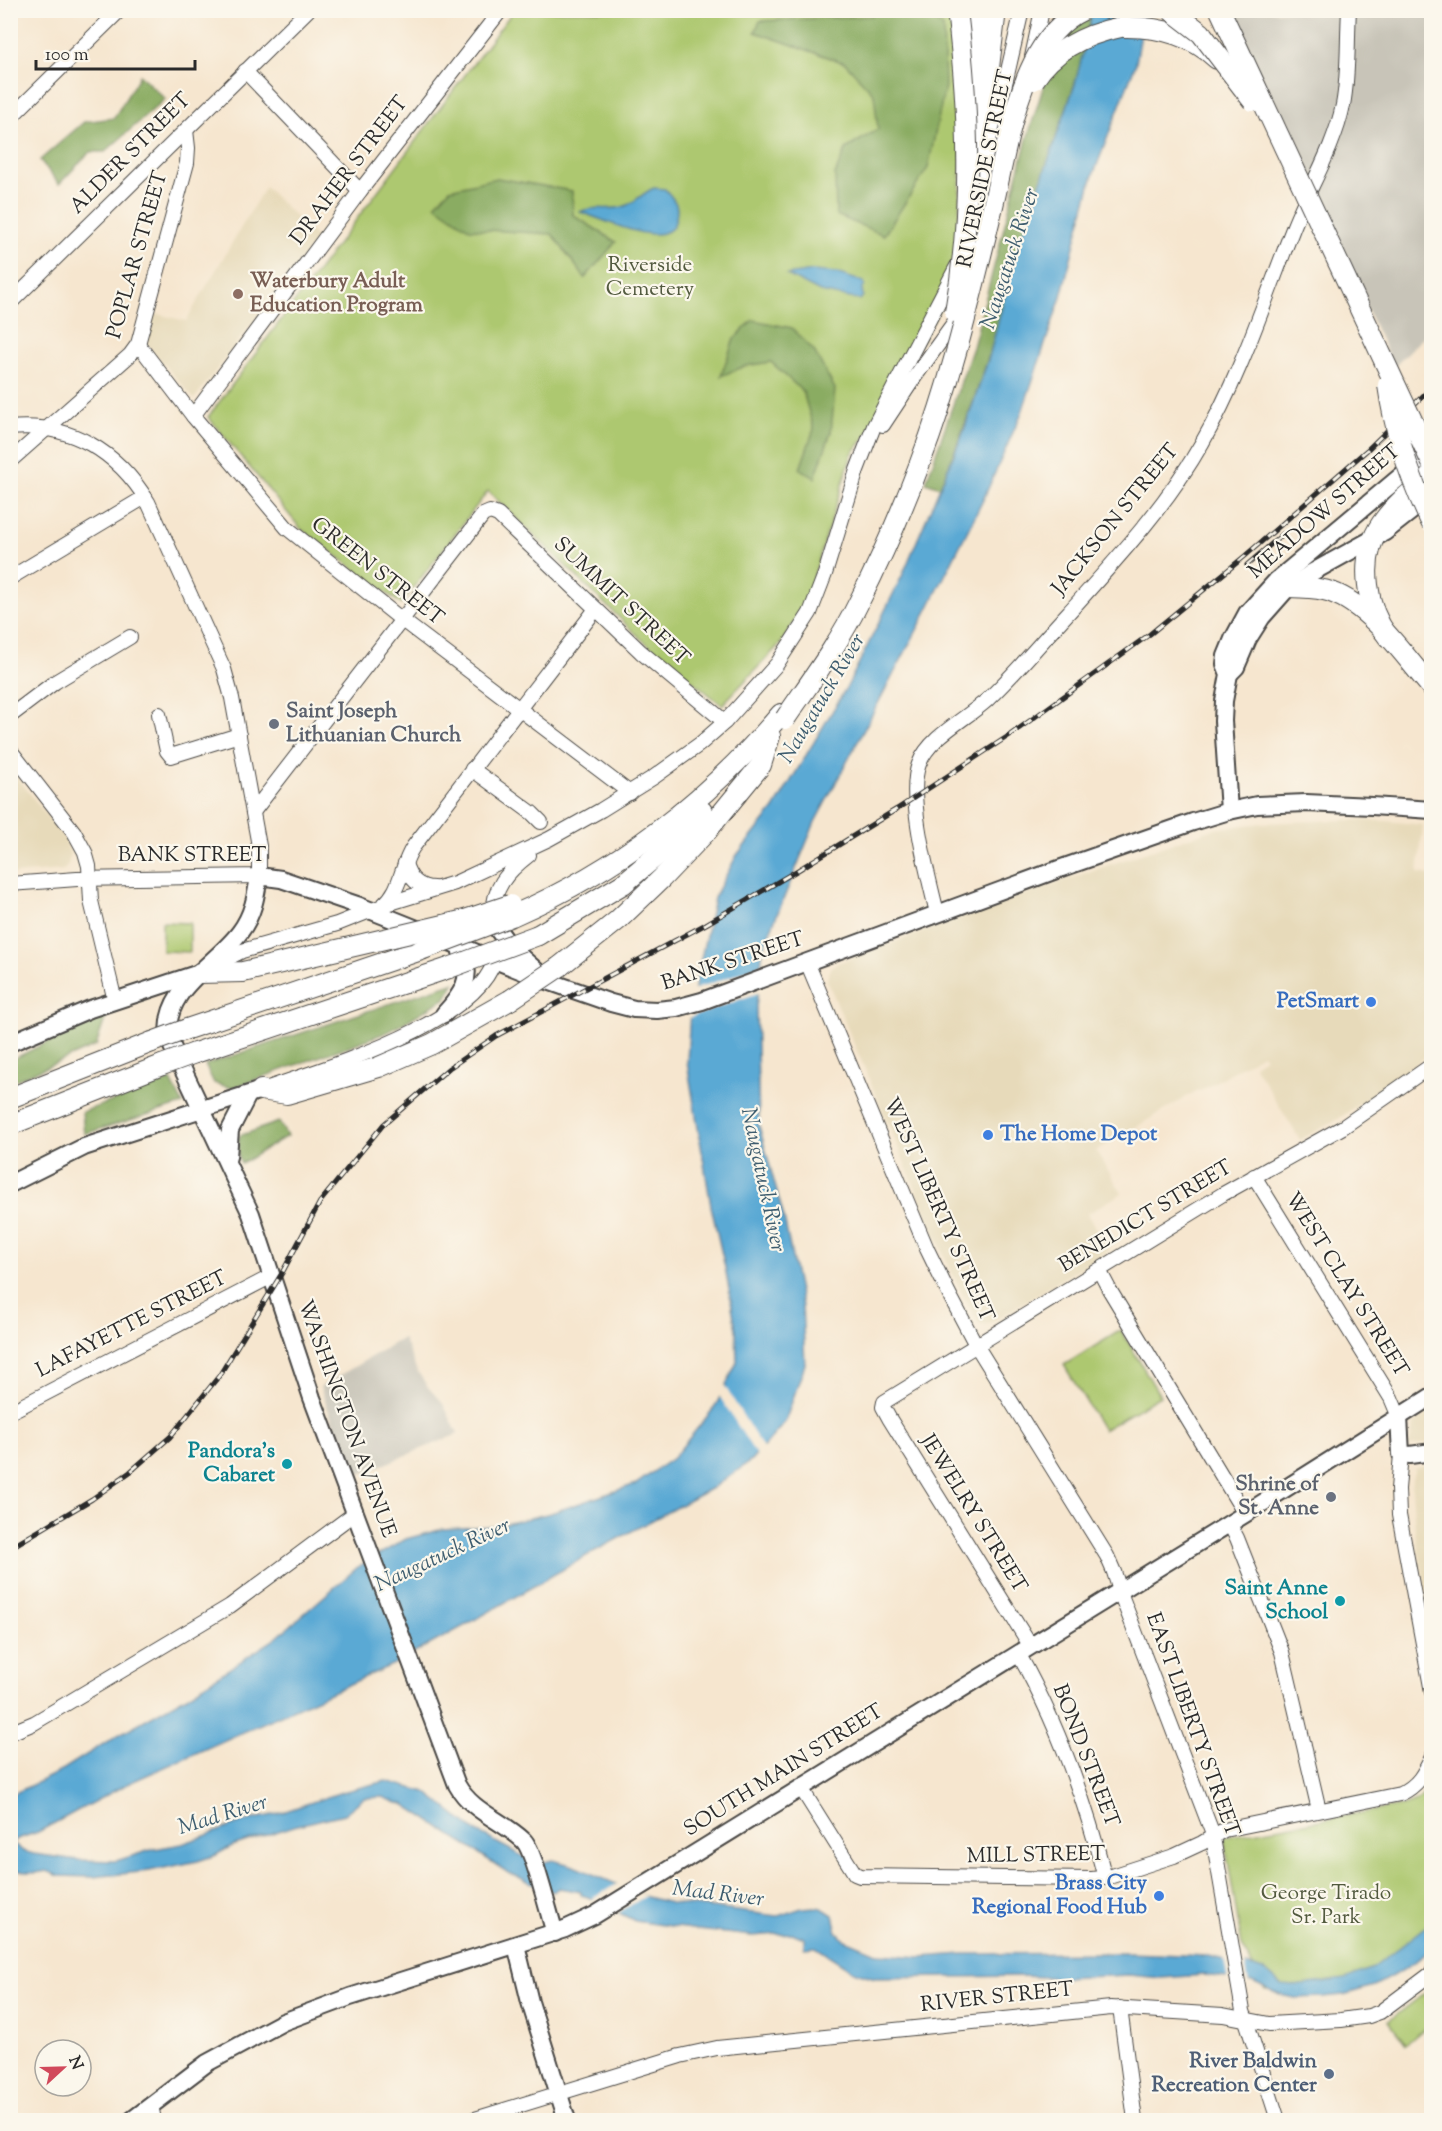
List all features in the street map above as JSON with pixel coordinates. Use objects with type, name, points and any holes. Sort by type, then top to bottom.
[{"type":"highway","points":[[955,10],[963,66]]},
{"type":"highway","points":[[888,537],[909,486],[933,411],[959,294],[967,202],[968,135],[962,10]]},
{"type":"highway","points":[[976,174],[978,10]]},
{"type":"highway","points":[[961,334],[976,174],[996,10]]},
{"type":"highway","points":[[10,1125],[195,1053],[449,968],[537,935],[622,884],[662,851],[701,812],[785,719],[858,606],[921,460],[961,334],[1012,125],[1026,79],[1037,55],[1052,35],[1065,22],[1083,10]]},
{"type":"highway","points":[[1171,10],[1194,27],[1215,50],[1280,139],[1428,447],[1431,462]]},
{"type":"highway","points":[[1220,10],[1431,462]]},
{"type":"highway","points":[[10,1098],[187,1029],[421,950],[611,864],[657,833],[701,797],[754,745],[781,714],[851,611],[926,456],[951,383],[975,298],[1023,103],[1040,71],[1052,59],[1077,41],[1106,30],[1137,27],[1167,31],[1197,44],[1226,68],[1280,139]]},
{"type":"highway","points":[[1385,361],[1392,414],[1402,454],[1431,524]]},
{"type":"highway","points":[[1388,637],[1376,618],[1368,591],[1366,564],[1371,541],[1378,526],[1387,515],[1431,474]]},
{"type":"highway","points":[[1290,587],[1322,589],[1358,606],[1431,688]]},
{"type":"highway","points":[[254,1093],[287,1094],[379,1067],[432,1044],[555,974],[626,913],[707,831],[761,765],[770,736]]},
{"type":"highway","points":[[200,973],[243,972],[393,936],[511,911]]},
{"type":"main road","name":"MEADOW STREET","points":[[1228,812],[1223,721],[1229,674],[1225,660],[1233,639],[1264,592],[1428,447]]},
{"type":"main road","name":"MEADOW STREET","points":[[1229,674],[1236,667],[1248,639],[1262,617],[1290,587],[1398,524],[1431,495]]},
{"type":"main road","name":"BANK STREET","points":[[259,876],[281,879],[377,909],[453,944],[495,960],[555,974],[611,1003],[634,1009],[657,1010],[686,1006],[937,913],[1193,822],[1228,812],[1257,806],[1320,803],[1431,810]]},
{"type":"main road","name":"WASHINGTON AVENUE","points":[[259,876],[255,904],[245,925],[236,938],[175,1001],[169,1018],[168,1031],[172,1048],[251,1214],[312,1398],[461,1791],[475,1807],[523,1840],[528,1847],[555,1933]]},
{"type":"main road","points":[[493,923],[512,949],[555,974]]},
{"type":"main road","points":[[444,1014],[461,994],[468,973],[466,962],[453,944]]},
{"type":"main road","points":[[10,1043],[64,1019],[200,973]]},
{"type":"main road","points":[[10,1184],[84,1147],[254,1093]]},
{"type":"main road","points":[[230,1167],[227,1149],[230,1130],[254,1093]]},
{"type":"main road","name":"SOUTH MAIN STREET","points":[[132,2121],[152,2113],[207,2063],[283,2022],[350,1997],[572,1927],[1245,1514],[1431,1396]]},
{"type":"main road","points":[[1399,1417],[1401,1454],[1431,1452]]},
{"type":"main road","points":[[516,1945],[533,2011],[567,2121]]},
{"type":"street","name":"ALDER STREET","points":[[10,303],[308,10]]},
{"type":"street","name":"DRAHER STREET","points":[[193,416],[360,191],[501,10]]},
{"type":"street","name":"JACKSON STREET","points":[[937,913],[917,813],[916,777],[919,762],[934,742],[1002,685],[1086,594],[1164,500],[1203,443],[1261,315],[1292,230],[1337,125],[1345,88],[1349,10]]},
{"type":"street","points":[[1018,11],[1042,13]]},
{"type":"street","name":"RIVERSIDE STREET","points":[[200,973],[242,951],[337,924],[439,888],[549,839],[630,793],[677,761],[725,722],[777,664],[810,614],[867,446],[882,411],[951,280],[968,238],[980,195],[1018,11]]},
{"type":"street","points":[[10,118],[113,13]]},
{"type":"street","name":"RIVERSIDE STREET","points":[[867,446],[984,282],[1042,13]]},
{"type":"street","points":[[245,71],[360,191]]},
{"type":"street","name":"POPLAR STREET","points":[[10,461],[130,355],[138,344],[187,164],[186,130]]},
{"type":"street","name":"GREEN STREET","points":[[138,344],[193,416],[287,528],[402,620],[630,793]]},
{"type":"street","points":[[10,428],[47,428],[77,436],[102,451],[124,470],[145,497],[219,655],[229,684],[261,856],[259,876]]},
{"type":"street","points":[[10,578],[145,497]]},
{"type":"street","name":"SUMMIT STREET","points":[[402,620],[483,515],[490,512],[498,515],[641,652],[725,722]]},
{"type":"street","points":[[377,909],[396,891],[412,847],[596,609]]},
{"type":"street","points":[[253,812],[402,620]]},
{"type":"street","points":[[10,716],[55,682],[130,637]]},
{"type":"street","points":[[159,714],[167,750],[171,756],[239,735]]},
{"type":"street","points":[[10,750],[80,842],[87,859],[91,901],[115,1001]]},
{"type":"street","points":[[472,770],[541,822]]},
{"type":"street","name":"RIVERSIDE STREET","points":[[495,960],[494,901],[503,878],[549,839]]},
{"type":"street","points":[[405,863],[407,871],[420,885],[439,888]]},
{"type":"street","name":"BANK STREET","points":[[10,884],[90,879],[259,876]]},
{"type":"street","points":[[254,1093],[381,1048],[410,1034],[444,1014],[486,978],[495,960]]},
{"type":"street","name":"WEST LIBERTY STREET","points":[[807,962],[927,1249],[949,1294],[976,1345],[1110,1562],[1120,1590]]},
{"type":"street","name":"BENEDICT STREET","points":[[883,1405],[888,1398],[1254,1176],[1343,1127],[1431,1065]]},
{"type":"street","name":"WEST CLAY STREET","points":[[1254,1176],[1391,1398],[1399,1417]]},
{"type":"street","points":[[1099,1270],[1245,1514]]},
{"type":"street","name":"LAFAYETTE STREET","points":[[10,1412],[272,1276]]},
{"type":"street","name":"JEWELRY STREET","points":[[883,1405],[889,1419],[1024,1649]]},
{"type":"street","points":[[1401,1454],[1398,1504],[1431,1692]]},
{"type":"street","points":[[10,1733],[34,1723],[230,1606],[355,1513]]},
{"type":"street","points":[[1229,1523],[1282,1652],[1320,1810]]},
{"type":"street","name":"EAST LIBERTY STREET","points":[[1120,1590],[1214,1836],[1242,2003],[1278,2121]]},
{"type":"street","name":"BOND STREET","points":[[1024,1649],[1089,1816],[1105,1878]]},
{"type":"street","name":"MILL STREET","points":[[801,1788],[855,1874],[860,1876],[1086,1880],[1105,1878],[1179,1854],[1224,1830],[1404,1792],[1420,1781],[1431,1757]]},
{"type":"street","name":"RIVER STREET","points":[[472,2121],[680,2056],[717,2048],[1120,2008],[1223,2015],[1285,2025],[1369,2016],[1387,2008],[1431,1973]]},
{"type":"street","points":[[1120,2008],[1135,2121]]},
{"type":"shaded area","points":[[1226,11],[1431,11],[1431,329],[1394,367]]},
{"type":"shaded area","name":"Waterbury Adult Education Program","points":[[265,187],[317,238],[194,399],[147,344],[153,313],[186,321]]},
{"type":"shaded area","points":[[10,768],[66,841],[70,855],[68,865],[64,870],[11,874]]},
{"type":"shaded area","points":[[1346,820],[1423,825],[1418,873],[1431,875],[1431,1053],[1338,1119],[1300,1140],[1254,1065],[1265,1058],[1262,1054],[1096,1151],[1122,1193],[1087,1214],[1109,1250],[989,1324],[979,1324],[946,1260],[827,980],[830,968],[835,964],[1045,887],[1214,829],[1262,823]]},
{"type":"shaded area","points":[[403,1338],[416,1369],[443,1404],[458,1434],[353,1477],[320,1387]]},
{"type":"shaded area","points":[[1431,1411],[1431,1442],[1409,1446],[1414,1424]]},
{"type":"shaded area","points":[[1431,1465],[1432,1620],[1415,1530],[1412,1486],[1415,1468]]},
{"type":"green space","name":"Riverside Cemetery","points":[[513,11],[947,11],[953,25],[964,77],[957,277],[874,426],[852,454],[804,607],[782,642],[722,705],[640,638],[488,491],[401,604],[301,529],[208,417]]},
{"type":"green space","points":[[875,11],[923,11],[943,27],[945,86],[928,168],[884,235],[836,215],[835,175],[846,149],[878,129],[874,94],[845,63],[755,32],[760,21],[871,16]]},
{"type":"green space","points":[[1067,11],[1091,11],[1080,67],[1049,159],[986,366],[940,487],[926,482],[973,347],[1027,139]]},
{"type":"green space","points":[[140,75],[165,99],[105,152],[90,152],[59,184],[40,160],[84,122],[114,118]]},
{"type":"green space","points":[[497,178],[572,191],[573,215],[616,242],[585,278],[552,234],[470,229],[435,205],[450,189]]},
{"type":"green space","points":[[753,320],[792,328],[814,351],[835,389],[831,432],[815,478],[800,469],[814,429],[803,392],[771,362],[745,366],[721,376],[734,339]]},
{"type":"green space","points":[[162,922],[190,923],[190,952],[162,951]]},
{"type":"green space","points":[[455,982],[446,998],[388,1032],[232,1088],[214,1083],[205,1065]]},
{"type":"green space","points":[[107,1013],[96,1046],[11,1082],[11,1060]]},
{"type":"green space","points":[[171,1080],[183,1104],[84,1134],[82,1112]]},
{"type":"green space","points":[[279,1122],[287,1136],[241,1164],[238,1155],[239,1136]]},
{"type":"green space","points":[[1121,1330],[1160,1396],[1103,1430],[1064,1365]]},
{"type":"green space","name":"George Tirado Sr. Park","points":[[1428,1790],[1432,1794],[1431,1948],[1314,1992],[1265,1990],[1242,1946],[1224,1837],[1406,1805],[1418,1800]]},
{"type":"green space","points":[[1425,1993],[1431,2001],[1431,2023],[1406,2044],[1389,2021]]},
{"type":"water","name":"Naugatuck River","points":[[1091,11],[1145,11],[1136,63],[1092,178],[1060,300],[1022,412],[983,500],[926,613],[815,822],[763,949],[756,1007],[759,1126],[784,1218],[802,1306],[805,1364],[785,1422],[751,1461],[712,1488],[595,1551],[464,1626],[394,1664],[127,1784],[13,1843],[23,1851],[34,1854],[78,1860],[116,1861],[154,1849],[182,1844],[249,1820],[277,1814],[342,1792],[386,1781],[426,1792],[477,1832],[522,1856],[542,1863],[552,1860],[571,1865],[647,1897],[671,1903],[778,1916],[802,1908],[822,1908],[833,1915],[837,1932],[843,1939],[879,1954],[921,1957],[964,1954],[1128,1953],[1208,1956],[1254,1967],[1265,1971],[1282,1985],[1294,1986],[1345,1979],[1373,1968],[1431,1923],[1431,1950],[1403,1970],[1374,1986],[1343,1995],[1323,1997],[1295,1998],[1280,1995],[1252,1982],[1205,1975],[1161,1978],[1129,1975],[1061,1978],[1023,1976],[875,1978],[853,1971],[816,1947],[804,1948],[804,1938],[792,1933],[752,1936],[635,1921],[581,1895],[581,1892],[559,1888],[553,1892],[507,1872],[404,1804],[383,1797],[364,1798],[344,1814],[294,1826],[232,1846],[198,1861],[149,1871],[93,1877],[59,1876],[47,1871],[36,1873],[11,1870],[11,1795],[59,1772],[187,1696],[275,1639],[359,1566],[406,1539],[443,1529],[496,1526],[551,1513],[636,1484],[673,1458],[715,1407],[737,1362],[736,1329],[711,1206],[687,1062],[690,1010],[714,898],[737,855],[774,809],[848,685],[902,576],[963,433],[989,357],[1017,249],[1075,84],[1090,25]]},
{"type":"water","points":[[654,188],[665,189],[677,208],[675,222],[669,230],[659,234],[631,230],[580,212],[626,206]]},
{"type":"water","points":[[813,271],[836,273],[864,282],[863,296],[860,300],[820,292],[787,275]]},
{"type":"pier","points":[[764,964],[761,992],[686,1019],[690,991]]},
{"type":"pier","points":[[723,1383],[764,1450],[758,1458],[718,1394]]},
{"type":"pier","points":[[618,1883],[646,1896],[618,1913],[590,1900]]},
{"type":"pier","points":[[1224,1958],[1245,1963],[1249,1984],[1228,1982]]},
{"type":"railway","points":[[10,1548],[92,1499],[130,1472],[170,1437],[219,1376],[282,1273],[320,1202],[383,1125],[449,1068],[496,1036],[706,924],[798,870],[1010,735],[1150,634],[1245,556],[1367,450],[1432,387]]},
{"type":"railway","points":[[1247,565],[1283,534]]},
{"type":"place","name":"Waterbury Adult Education Program","points":[[238,294]]},
{"type":"place","name":"Saint Joseph Lithuanian Church","points":[[274,724]]},
{"type":"place","name":"PetSmart","points":[[1371,1002]]},
{"type":"place","name":"The Home Depot","points":[[988,1135]]},
{"type":"place","name":"Pandora's Cabaret","points":[[287,1464]]},
{"type":"place","name":"Shrine of St. Anne","points":[[1331,1497]]},
{"type":"place","name":"Saint Anne School","points":[[1340,1601]]},
{"type":"place","name":"Brass City Regional Food Hub","points":[[1159,1896]]},
{"type":"place","name":"River Baldwin Recreation Center","points":[[1329,2074]]},
{"type":"water label","name":"Mad River","points":[[223,1816]]},
{"type":"water label","name":"Mad River","points":[[718,1895]]}]
